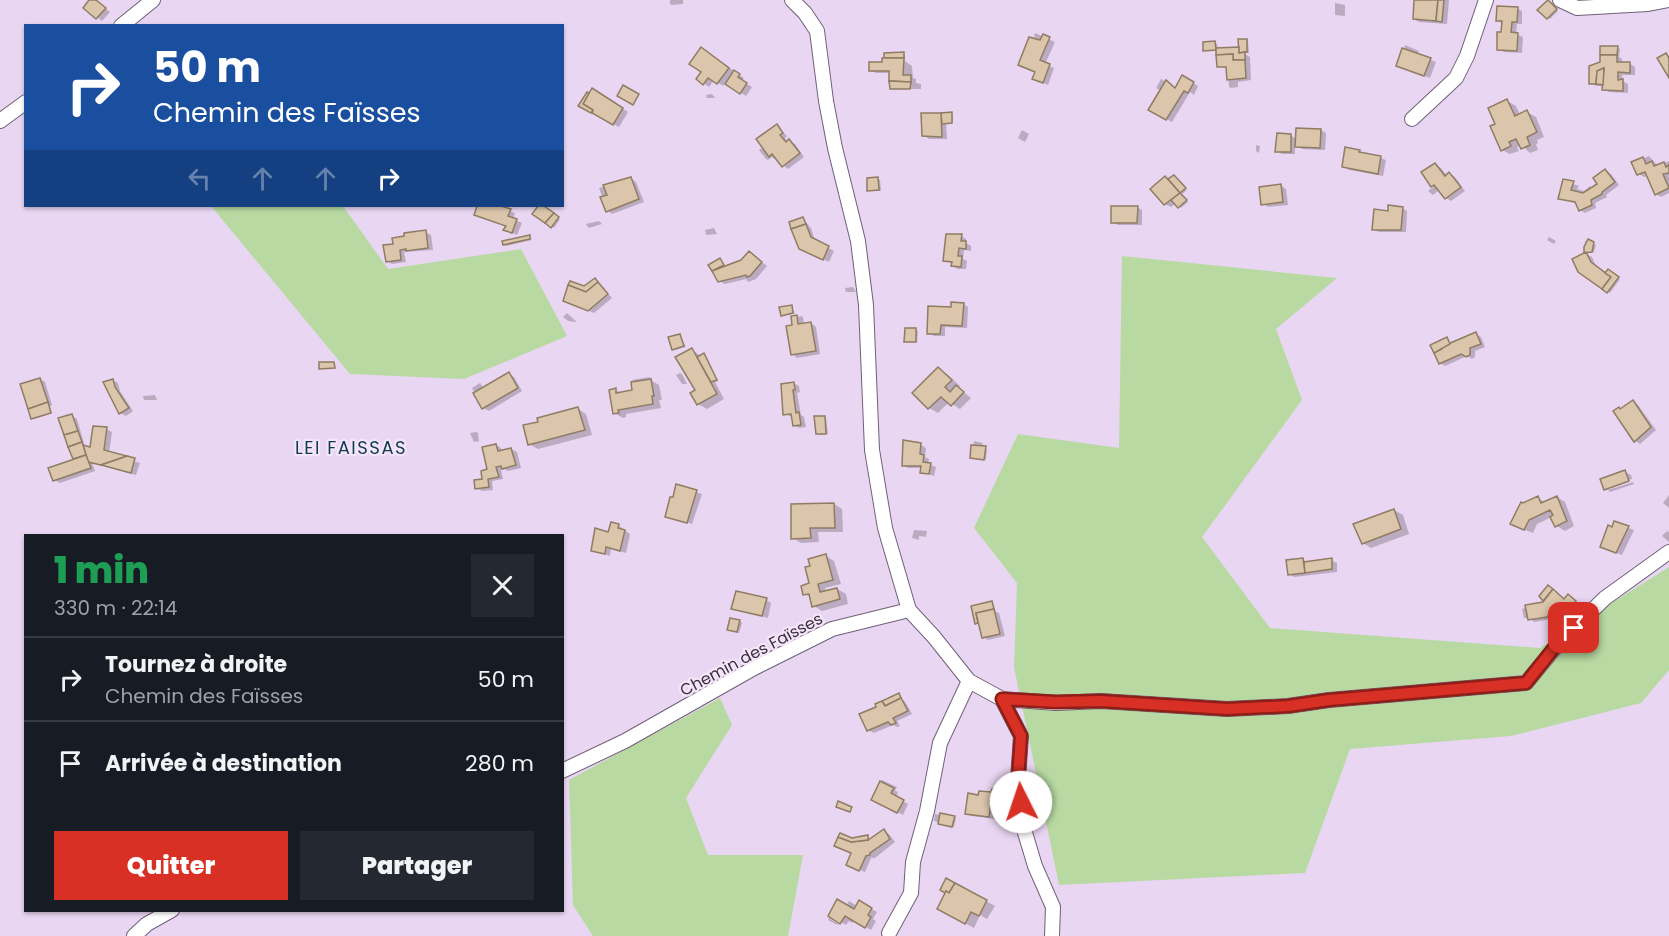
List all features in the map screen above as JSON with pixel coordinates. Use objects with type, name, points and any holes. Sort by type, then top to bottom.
[{"type":"street","points":[[123,24],[153,0]]},
{"type":"street","points":[[792,0],[805,13],[817,31],[835,148],[858,241],[866,305],[872,450],[885,528],[909,610],[969,681],[1002,699],[1056,702],[1101,701],[1227,709],[1288,706],[1329,700],[1526,683],[1558,643],[1605,597],[1669,552]]},
{"type":"street","points":[[1412,119],[1456,78],[1467,56],[1486,0]]},
{"type":"street","points":[[1560,0],[1576,8],[1648,4],[1668,0]]},
{"type":"street","points":[[0,121],[24,103]]},
{"type":"street","name":"Chemin des Faïsses","points":[[564,770],[625,741],[754,668],[832,629],[909,610]]},
{"type":"street","points":[[889,933],[911,893],[913,862],[927,811],[940,744],[969,681]]},
{"type":"street","points":[[1002,699],[1021,736],[1018,779],[1023,826],[1035,866],[1053,907],[1052,936]]},
{"type":"street","points":[[134,936],[147,924],[168,912]]},
{"type":"green space","points":[[212,207],[344,207],[388,269],[521,249],[567,336],[464,379],[350,374]]},
{"type":"green space","points":[[1122,256],[1337,278],[1276,329],[1302,400],[1202,537],[1270,628],[1540,648],[1669,567],[1669,670],[1641,703],[1511,736],[1350,749],[1305,873],[1059,885],[1014,667],[1017,583],[974,528],[1018,434],[1119,448]]},
{"type":"green space","points":[[720,698],[732,725],[686,798],[708,855],[803,855],[788,936],[593,936],[573,905],[569,780]]},
{"type":"building","points":[[89,0],[96,0],[106,8],[96,19],[83,8]]},
{"type":"building","points":[[1414,0],[1438,0],[1436,21],[1413,19]]},
{"type":"building","points":[[1438,0],[1444,0],[1442,22],[1436,21]]},
{"type":"building","points":[[1548,0],[1557,9],[1547,19],[1537,10]]},
{"type":"building","points":[[1497,6],[1518,7],[1517,22],[1512,22],[1511,32],[1518,33],[1517,51],[1497,50],[1497,32],[1501,32],[1502,21],[1496,21]]},
{"type":"building","points":[[1043,34],[1050,37],[1040,60],[1050,64],[1043,83],[1032,79],[1035,72],[1018,65],[1029,37],[1040,40]]},
{"type":"building","points":[[1238,39],[1247,39],[1247,52],[1239,53]]},
{"type":"building","points":[[1215,41],[1216,50],[1203,51],[1203,42]]},
{"type":"building","points":[[1600,46],[1618,46],[1617,55],[1600,55]]},
{"type":"building","points":[[701,47],[729,68],[717,84],[708,78],[703,85],[696,79],[701,72],[689,64]]},
{"type":"building","points":[[1239,47],[1239,53],[1245,52],[1245,60],[1233,60],[1233,54],[1216,55],[1216,48]]},
{"type":"building","points":[[1402,48],[1431,58],[1424,76],[1396,66]]},
{"type":"building","points":[[904,52],[904,58],[884,58],[884,53]]},
{"type":"building","points":[[1666,53],[1669,58],[1669,78],[1657,58]]},
{"type":"building","points":[[1233,54],[1233,60],[1245,60],[1246,78],[1227,80],[1226,67],[1217,67],[1216,55]]},
{"type":"building","points":[[1600,55],[1617,55],[1617,62],[1630,62],[1630,73],[1618,72],[1618,80],[1623,79],[1623,91],[1602,90],[1604,68],[1597,71],[1596,84],[1589,84],[1589,66],[1600,62]]},
{"type":"building","points":[[882,58],[904,58],[903,75],[911,75],[911,82],[889,81],[889,71],[869,71],[869,62],[882,62]]},
{"type":"building","points":[[1604,68],[1603,85],[1596,84],[1597,71]]},
{"type":"building","points":[[734,70],[740,74],[738,77],[747,83],[740,94],[725,84]]},
{"type":"building","points":[[1182,75],[1194,82],[1188,93],[1184,91],[1166,120],[1148,110],[1166,80],[1175,88]]},
{"type":"building","points":[[889,81],[911,82],[910,89],[890,89]]},
{"type":"building","points":[[623,85],[639,94],[633,105],[617,96]]},
{"type":"building","points":[[592,88],[623,108],[613,125],[592,113],[593,110],[583,104]]},
{"type":"building","points":[[587,92],[589,93],[583,104],[593,110],[591,113],[578,106]]},
{"type":"building","points":[[1507,99],[1515,116],[1527,110],[1537,132],[1527,137],[1530,145],[1521,149],[1516,139],[1509,142],[1511,146],[1501,151],[1490,126],[1495,124],[1488,108]]},
{"type":"building","points":[[952,112],[952,123],[942,124],[941,113]]},
{"type":"building","points":[[921,113],[941,113],[942,137],[922,136]]},
{"type":"building","points":[[777,124],[783,133],[780,135],[786,142],[789,139],[800,153],[782,167],[772,154],[769,157],[756,139]]},
{"type":"building","points":[[1296,128],[1321,129],[1320,148],[1295,147]]},
{"type":"building","points":[[1277,133],[1291,134],[1291,152],[1275,152]]},
{"type":"building","points":[[1345,147],[1381,156],[1378,174],[1342,167]]},
{"type":"building","points":[[1643,157],[1646,164],[1652,161],[1654,166],[1664,162],[1666,167],[1669,165],[1669,173],[1663,174],[1669,188],[1655,195],[1645,172],[1637,175],[1631,162]]},
{"type":"building","points":[[1435,163],[1445,176],[1449,172],[1461,187],[1445,199],[1434,185],[1431,187],[1421,172]]},
{"type":"building","points":[[1605,169],[1615,182],[1591,200],[1592,205],[1579,211],[1575,202],[1558,199],[1563,179],[1574,181],[1571,190],[1583,193],[1597,184],[1593,178]]},
{"type":"building","points":[[1174,175],[1186,188],[1180,193],[1168,179]]},
{"type":"building","points":[[1165,176],[1180,193],[1164,205],[1150,189]]},
{"type":"building","points":[[631,177],[639,199],[606,212],[600,197],[607,195],[603,185]]},
{"type":"building","points":[[878,177],[879,190],[867,191],[867,178]]},
{"type":"building","points":[[1281,184],[1283,202],[1261,205],[1259,187]]},
{"type":"building","points":[[1180,193],[1187,200],[1178,208],[1171,200]]},
{"type":"building","points":[[1388,205],[1403,207],[1401,230],[1372,230],[1374,209],[1388,211]]},
{"type":"building","points":[[1111,206],[1138,206],[1137,223],[1111,223]]},
{"type":"building","points":[[477,207],[504,207],[511,209],[508,216],[517,219],[512,233],[503,230],[506,226],[474,215]]},
{"type":"building","points":[[537,207],[545,207],[554,213],[545,223],[532,214]]},
{"type":"building","points":[[554,213],[559,217],[551,228],[545,223]]},
{"type":"building","points":[[803,217],[806,224],[791,229],[789,222]]},
{"type":"building","points":[[806,224],[811,237],[829,246],[823,260],[799,249],[791,229]]},
{"type":"building","points":[[426,230],[428,248],[400,250],[401,260],[386,262],[383,245],[393,244],[392,238],[404,236],[404,233]]},
{"type":"building","points":[[946,234],[962,234],[961,241],[966,241],[966,249],[959,248],[958,256],[962,256],[961,267],[951,266],[952,262],[943,261]]},
{"type":"building","points":[[530,235],[530,239],[503,245],[502,241]]},
{"type":"building","points":[[1588,239],[1594,242],[1592,252],[1584,253],[1584,247]]},
{"type":"building","points":[[749,251],[762,262],[750,276],[718,282],[712,271],[741,260]]},
{"type":"building","points":[[1586,252],[1591,262],[1611,277],[1602,289],[1578,272],[1572,259]]},
{"type":"building","points":[[720,258],[724,265],[712,271],[708,265]]},
{"type":"building","points":[[1608,269],[1619,277],[1607,293],[1602,289],[1611,277],[1605,273]]},
{"type":"building","points":[[595,278],[598,282],[586,292],[568,285],[570,281],[584,286]]},
{"type":"building","points":[[598,282],[608,294],[588,311],[563,301],[568,285],[586,292]]},
{"type":"building","points":[[951,302],[964,303],[962,326],[941,325],[940,334],[927,334],[928,306],[951,307]]},
{"type":"building","points":[[792,305],[793,313],[781,316],[779,307]]},
{"type":"building","points":[[797,315],[798,324],[811,322],[816,351],[791,355],[786,326],[792,325],[791,316]]},
{"type":"building","points":[[905,328],[916,328],[916,342],[904,342]]},
{"type":"building","points":[[1476,332],[1481,344],[1470,348],[1470,355],[1466,357],[1461,354],[1439,364],[1434,353],[1442,349],[1441,347]]},
{"type":"building","points":[[680,334],[684,346],[672,350],[668,337]]},
{"type":"building","points":[[1447,337],[1450,344],[1434,353],[1430,345]]},
{"type":"building","points":[[692,348],[717,394],[697,405],[690,393],[695,390],[675,357]]},
{"type":"building","points":[[704,353],[717,380],[711,382],[697,357]]},
{"type":"building","points":[[319,362],[334,362],[335,368],[319,369]]},
{"type":"building","points":[[938,367],[952,380],[945,387],[950,392],[956,385],[964,392],[951,406],[941,397],[928,409],[912,393]]},
{"type":"building","points":[[509,372],[518,388],[482,409],[473,393]]},
{"type":"building","points":[[40,378],[48,402],[28,409],[20,384]]},
{"type":"building","points":[[113,379],[115,387],[129,408],[119,414],[103,382]]},
{"type":"building","points":[[651,379],[653,404],[618,410],[619,413],[613,414],[609,390],[616,388],[616,393],[632,390],[631,382]]},
{"type":"building","points":[[794,382],[796,413],[799,412],[801,425],[793,426],[791,414],[783,415],[781,384]]},
{"type":"building","points":[[1633,400],[1651,427],[1634,442],[1613,411]]},
{"type":"building","points":[[48,402],[51,413],[31,419],[28,409]]},
{"type":"building","points":[[578,407],[585,430],[528,445],[523,425],[538,422],[537,418]]},
{"type":"building","points":[[72,414],[78,431],[64,435],[58,418]]},
{"type":"building","points":[[814,416],[825,416],[826,434],[816,434]]},
{"type":"building","points":[[93,426],[107,427],[104,450],[127,456],[101,465],[88,462],[83,445],[90,447]]},
{"type":"building","points":[[78,431],[82,442],[68,447],[64,435]]},
{"type":"building","points":[[903,440],[921,443],[920,454],[924,455],[923,462],[931,463],[929,474],[920,473],[921,466],[902,466]]},
{"type":"building","points":[[82,442],[86,455],[73,459],[68,447]]},
{"type":"building","points":[[496,444],[498,451],[511,448],[516,465],[502,469],[501,466],[496,467],[499,477],[488,479],[489,487],[475,489],[474,480],[482,479],[481,471],[487,469],[482,447]]},
{"type":"building","points":[[971,445],[986,446],[984,460],[970,458]]},
{"type":"building","points":[[86,455],[91,468],[53,481],[48,468]]},
{"type":"building","points":[[127,456],[135,458],[131,473],[101,465]]},
{"type":"building","points":[[1625,470],[1629,481],[1604,490],[1600,479]]},
{"type":"building","points":[[676,484],[697,490],[687,523],[665,517]]},
{"type":"building","points":[[1538,496],[1541,503],[1557,496],[1567,521],[1555,527],[1550,517],[1553,515],[1550,510],[1529,520],[1524,530],[1510,524],[1521,502]]},
{"type":"building","points":[[834,503],[835,528],[810,528],[811,538],[791,539],[791,504]]},
{"type":"building","points":[[1394,509],[1401,529],[1362,544],[1353,524]]},
{"type":"building","points":[[1614,521],[1629,526],[1616,553],[1600,547],[1608,525],[1612,527]]},
{"type":"building","points":[[611,522],[619,524],[618,528],[625,530],[620,551],[606,547],[605,554],[591,551],[595,528],[608,532]]},
{"type":"building","points":[[826,554],[833,580],[818,584],[820,592],[837,588],[840,599],[812,607],[809,594],[803,595],[801,586],[809,583],[805,567],[810,566],[808,559]]},
{"type":"building","points":[[1303,558],[1305,573],[1288,575],[1286,560]]},
{"type":"building","points":[[1332,558],[1332,569],[1305,573],[1304,562]]},
{"type":"building","points":[[1548,585],[1553,589],[1543,601],[1539,596]]},
{"type":"building","points":[[1553,589],[1564,599],[1568,594],[1576,601],[1565,612],[1557,605],[1547,617],[1528,620],[1525,605],[1543,602]]},
{"type":"building","points":[[736,591],[767,598],[762,616],[731,609]]},
{"type":"building","points":[[992,601],[994,609],[976,613],[978,623],[975,624],[971,606]]},
{"type":"building","points":[[994,609],[1000,634],[982,638],[976,613]]},
{"type":"building","points":[[730,618],[740,620],[737,632],[727,630]]},
{"type":"building","points":[[899,693],[901,698],[885,706],[882,701]]},
{"type":"building","points":[[901,698],[908,711],[893,718],[896,723],[891,725],[888,722],[867,731],[859,714],[876,707],[875,704],[882,701],[885,706]]},
{"type":"building","points":[[880,781],[894,788],[891,793],[904,800],[897,813],[871,800]]},
{"type":"building","points":[[992,789],[1000,790],[998,804],[991,803],[989,817],[965,814],[968,793],[978,795],[979,791],[991,792]]},
{"type":"building","points":[[838,801],[852,807],[850,812],[836,807]]},
{"type":"building","points":[[940,813],[955,816],[952,827],[938,824]]},
{"type":"building","points":[[884,829],[890,839],[866,856],[859,871],[846,865],[851,853],[834,846],[838,837],[851,842],[868,840]]},
{"type":"building","points":[[840,833],[852,838],[868,835],[868,840],[851,842],[838,837]]},
{"type":"building","points":[[946,878],[955,883],[949,893],[940,890]]},
{"type":"building","points":[[955,883],[987,900],[979,916],[971,912],[965,924],[937,909],[946,891],[949,893]]},
{"type":"building","points":[[837,899],[854,909],[859,900],[872,908],[868,915],[871,917],[865,928],[845,916],[840,924],[828,916]]},
{"type":"district","name":"LEI FAISSAS","points":[[351,448]]},
{"type":"route","points":[[1021,802],[1018,779],[1021,736],[1002,699],[1056,702],[1101,701],[1227,709],[1288,706],[1329,700],[1526,683],[1558,643],[1574,628]]}]
